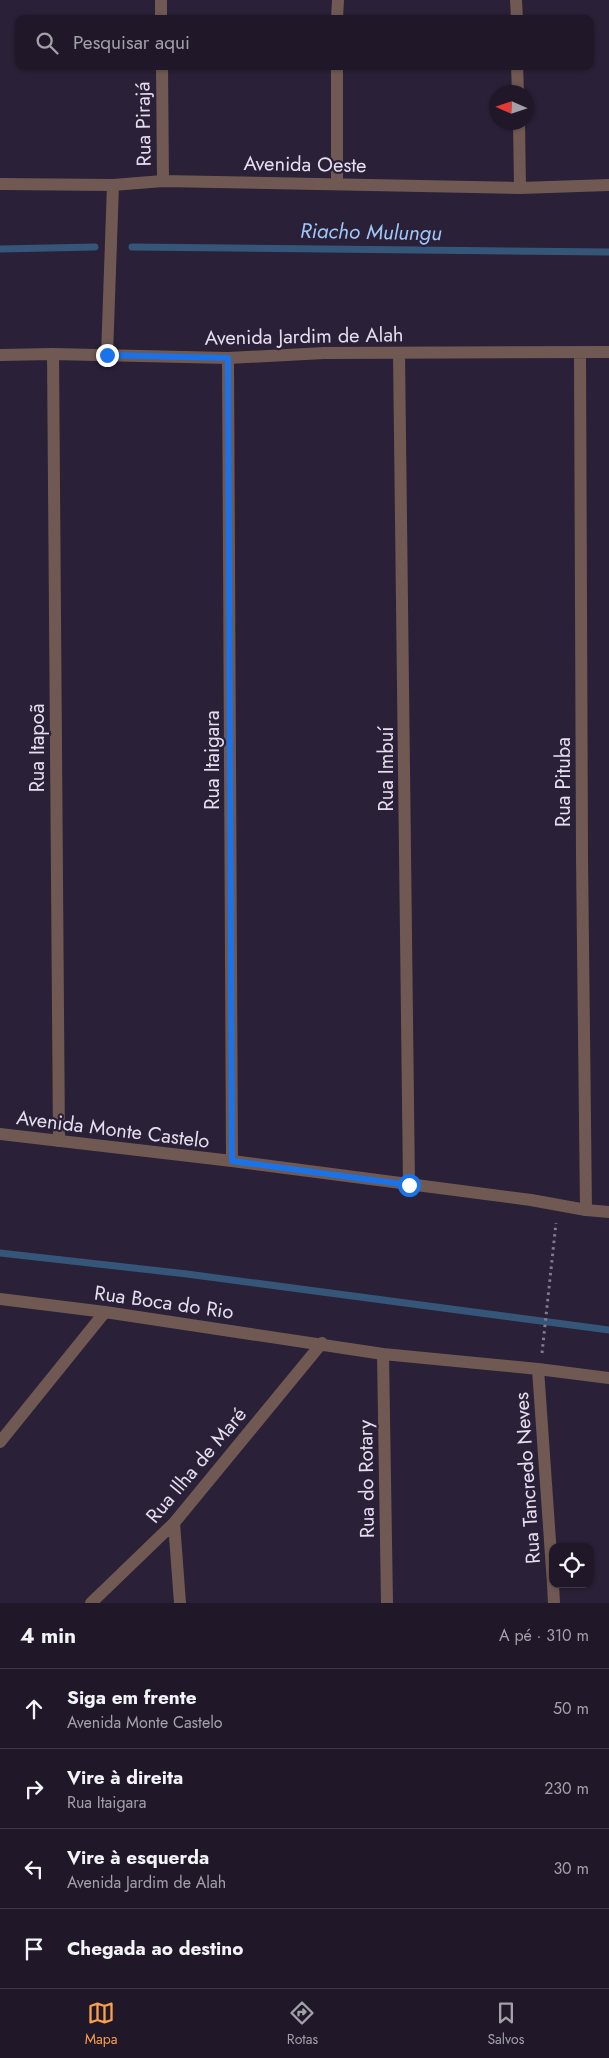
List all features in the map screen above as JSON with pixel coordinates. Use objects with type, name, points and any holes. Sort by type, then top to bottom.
[{"type":"street","points":[[161,0],[161,15]]},
{"type":"street","points":[[337,15],[338,0]]},
{"type":"street","points":[[516,0],[517,15]]},
{"type":"street","name":"Rua Pirajá","points":[[162,70],[163,181]]},
{"type":"street","points":[[337,70],[337,184]]},
{"type":"street","points":[[518,70],[518,85]]},
{"type":"street","points":[[518,130],[520,188]]},
{"type":"street","name":"Avenida Oeste","points":[[0,184],[113,185],[163,181],[520,188],[609,184]]},
{"type":"street","points":[[107,355],[113,185]]},
{"type":"street","name":"Avenida Jardim de Alah","points":[[0,355],[52,354],[228,358],[324,353],[609,352]]},
{"type":"street","name":"Rua Imbuí","points":[[400,353],[409,1185]]},
{"type":"street","name":"Rua Pituba","points":[[580,353],[582,857],[586,1210]]},
{"type":"street","name":"Rua Itapoã","points":[[52,354],[58,1141]]},
{"type":"street","name":"Rua Itaigara","points":[[228,358],[232,1161]]},
{"type":"street","name":"Avenida Monte Castelo","points":[[0,1134],[232,1161],[532,1200],[586,1210],[609,1212]]},
{"type":"street","name":"Rua Boca do Rio","points":[[0,1299],[322,1343],[383,1354],[609,1378]]},
{"type":"street","points":[[0,1442],[105,1312]]},
{"type":"street","name":"Rua Ilha de Maré","points":[[91,1603],[174,1523],[322,1343]]},
{"type":"street","name":"Rua do Rotary","points":[[383,1354],[387,1603]]},
{"type":"street","name":"Rua Tancredo Neves","points":[[538,1369],[550,1543]]},
{"type":"street","points":[[174,1523],[180,1603]]},
{"type":"street","name":"Rua Tancredo Neves","points":[[553,1588],[554,1603]]},
{"type":"path","points":[[545,1334],[558,1205]]},
{"type":"waterway","name":"Riacho Mulungu","points":[[0,249],[95,247]]},
{"type":"waterway","name":"Riacho Mulungu","points":[[132,247],[609,252]]},
{"type":"waterway","points":[[0,1253],[187,1274],[609,1330]]},
{"type":"route","points":[[107,355],[228,358],[232,1161],[409,1185]]}]
